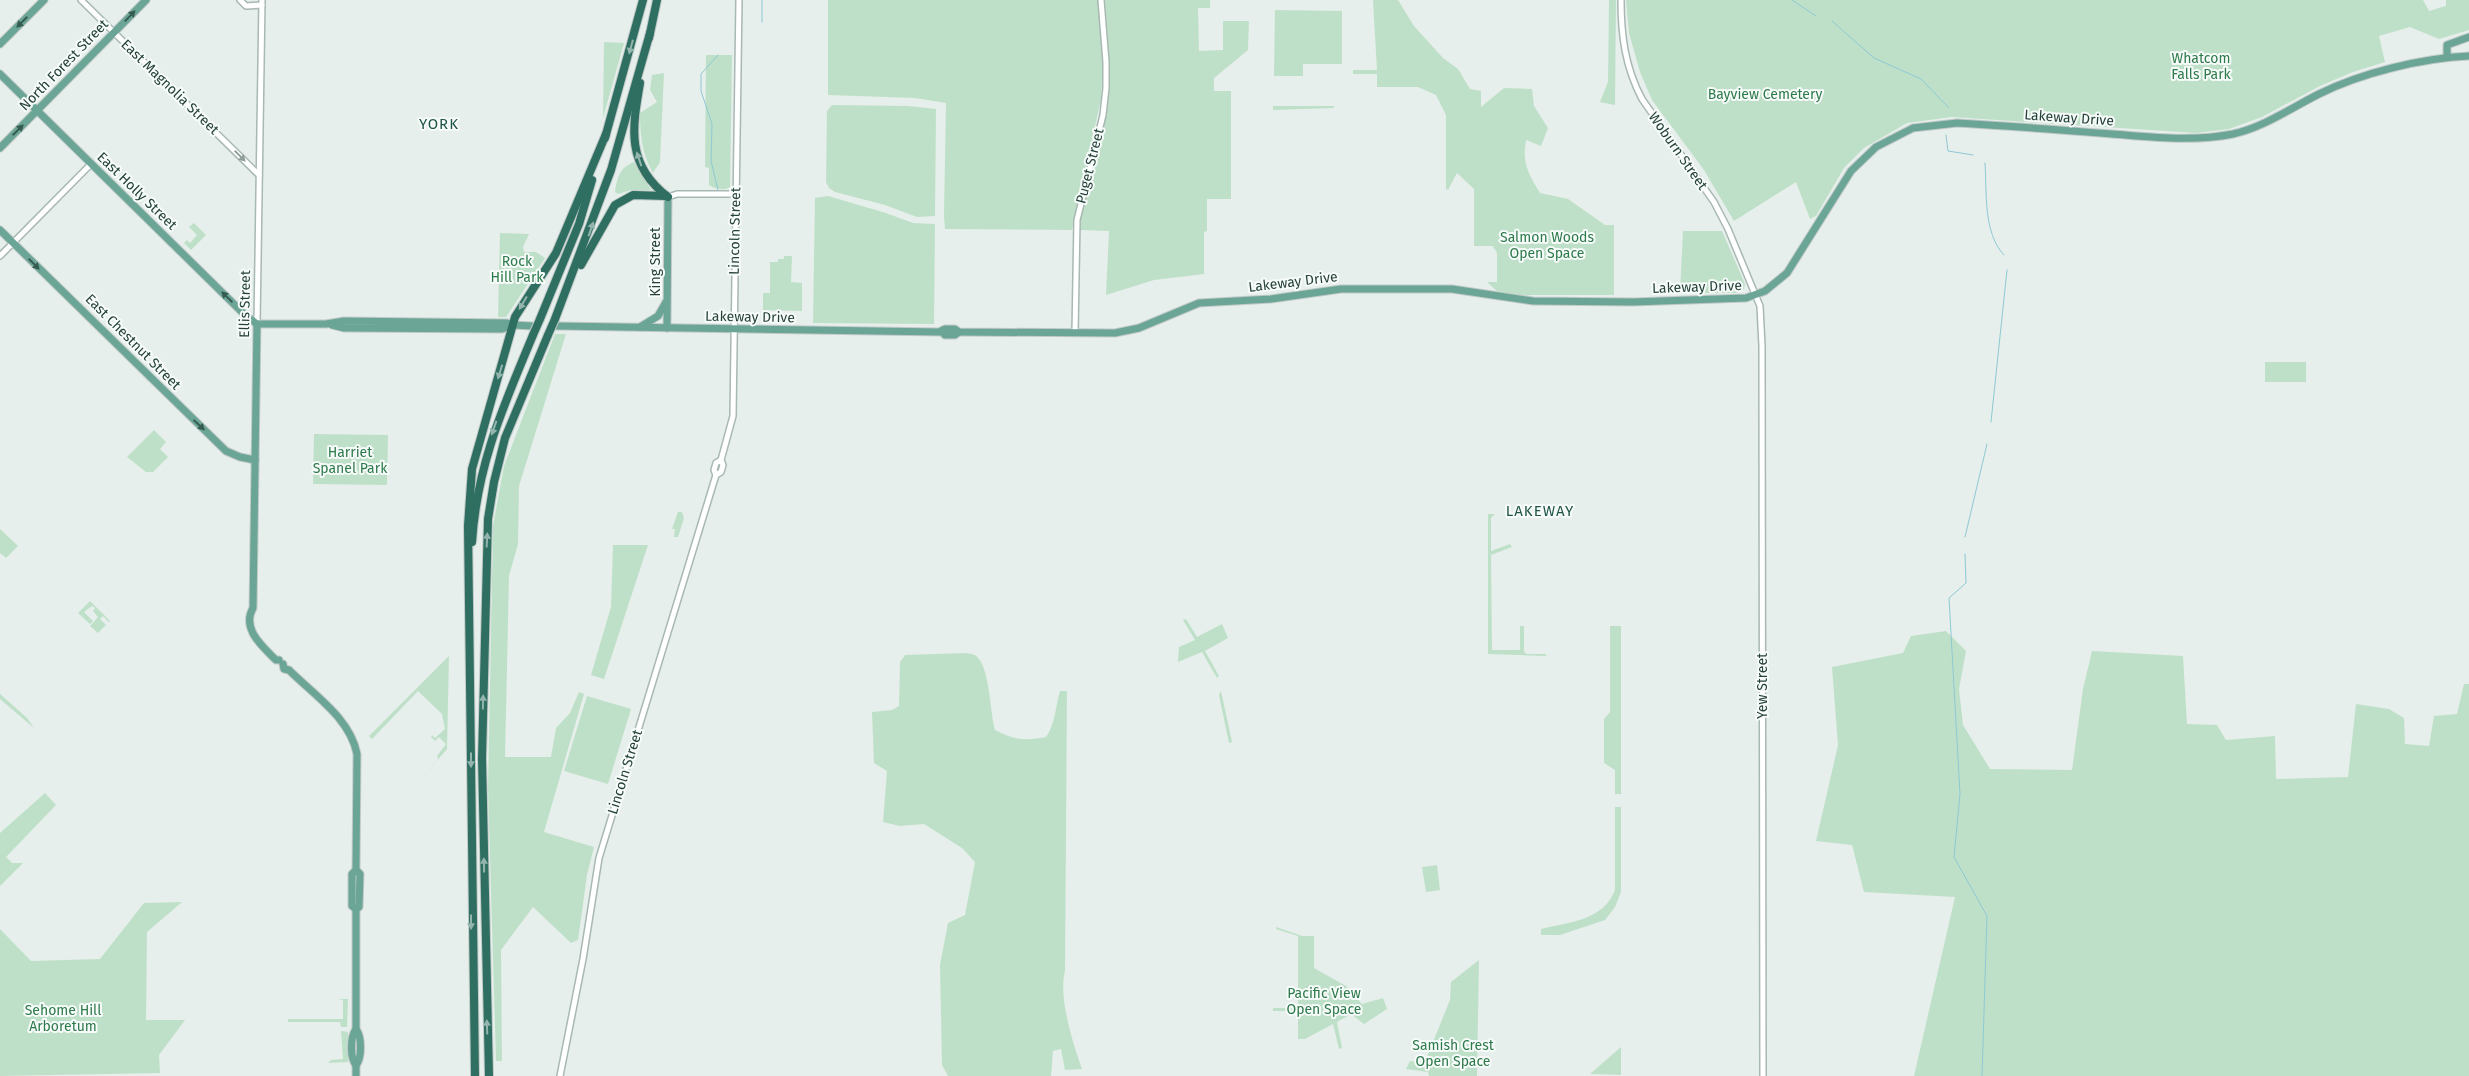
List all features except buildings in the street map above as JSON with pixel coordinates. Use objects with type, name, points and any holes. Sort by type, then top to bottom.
[{"type":"highway","points":[[470,606],[472,539],[477,499],[486,456],[495,425],[534,335],[543,323],[579,224],[643,0]]},
{"type":"highway","points":[[657,0],[634,116],[633,138],[641,166],[656,188],[668,197]]},
{"type":"highway","points":[[488,1076],[482,758],[488,519],[494,482],[506,438],[548,335],[556,322],[611,170],[650,32]]},
{"type":"highway","points":[[475,1075],[468,526],[472,469],[513,325],[521,305],[556,253],[606,134]]},
{"type":"highway","points":[[566,291],[615,205],[623,198],[639,194],[668,197]]},
{"type":"main road","points":[[0,44],[44,0]]},
{"type":"main road","name":"North Forest Street","points":[[0,148],[146,0]]},
{"type":"main road","points":[[2447,57],[2447,45],[2469,37]]},
{"type":"main road","name":"Lakeway Drive","points":[[556,322],[667,328],[942,332],[945,329],[956,329],[959,332],[1115,333],[1130,330],[1199,303],[1273,299],[1340,289],[1452,289],[1520,300],[1546,301],[1688,301],[1757,296],[1787,273],[1858,163],[1876,147],[1907,130],[1935,124],[1957,123],[2157,137],[2208,138],[2233,134],[2256,126],[2321,93],[2355,80],[2414,63],[2447,57],[2469,56]]},
{"type":"main road","name":"East Holly Street","points":[[0,74],[244,314],[257,324]]},
{"type":"main road","name":"King Street","points":[[667,328],[668,197]]},
{"type":"main road","name":"East Chestnut Street","points":[[0,230],[226,451],[240,457],[255,460]]},
{"type":"main road","points":[[639,327],[660,313],[667,297]]},
{"type":"main road","points":[[257,324],[326,324],[344,321],[507,322],[513,325],[532,326]]},
{"type":"main road","points":[[394,328],[412,322]]},
{"type":"main road","name":"Ellis Street","points":[[257,324],[253,608],[251,623],[256,636],[339,718],[355,744],[357,754],[356,870],[360,874],[359,907],[356,909],[356,1029],[360,1038],[360,1061],[356,1065],[356,1076]]},
{"type":"main road","points":[[326,324],[344,328],[505,329],[513,325]]},
{"type":"street","name":"East Magnolia Street","points":[[81,0],[259,175]]},
{"type":"street","points":[[240,0],[246,6],[262,2]]},
{"type":"street","name":"Lincoln Street","points":[[560,1076],[583,959],[599,858],[716,475],[721,472],[723,465],[721,460],[733,416],[739,0]]},
{"type":"street","name":"Puget Street","points":[[1076,333],[1077,220],[1103,116],[1106,88],[1101,0]]},
{"type":"street","name":"Woburn Street","points":[[1621,0],[1624,47],[1634,82],[1642,99],[1714,202],[1757,296]]},
{"type":"street","name":"Ellis Street","points":[[257,324],[262,2]]},
{"type":"street","points":[[0,256],[91,164]]},
{"type":"street","points":[[668,197],[676,194],[735,194]]},
{"type":"street","name":"Yew Street","points":[[1757,296],[1760,306],[1762,346],[1763,1076]]},
{"type":"green space","points":[[828,0],[1098,0],[1103,66],[1101,99],[1072,230],[945,229],[946,103],[915,98],[828,95]]},
{"type":"green space","points":[[1105,0],[1210,0],[1210,8],[1198,8],[1199,51],[1223,50],[1223,21],[1249,21],[1248,50],[1214,78],[1214,91],[1231,91],[1231,199],[1207,199],[1207,231],[1204,232],[1204,274],[1154,280],[1106,295],[1109,231],[1080,230],[1083,204],[1107,110],[1109,63]]},
{"type":"green space","name":"Salmon Woods Open Space","points":[[1373,0],[1398,0],[1414,26],[1443,58],[1458,69],[1470,89],[1481,91],[1481,107],[1504,88],[1532,89],[1534,106],[1548,128],[1541,146],[1526,140],[1525,156],[1529,174],[1540,193],[1568,199],[1605,225],[1614,225],[1614,295],[1519,295],[1497,291],[1487,282],[1497,282],[1497,253],[1493,246],[1474,246],[1474,189],[1457,173],[1448,190],[1446,189],[1446,115],[1436,95],[1418,87],[1377,87],[1377,74],[1353,74],[1353,70],[1377,70]]},
{"type":"green space","points":[[1609,0],[1616,0],[1615,105],[1600,102],[1608,82]]},
{"type":"green space","points":[[1626,0],[2423,0],[2429,11],[2446,6],[2446,0],[2469,0],[2469,30],[2439,39],[2410,27],[2379,36],[2385,62],[2353,72],[2320,86],[2262,117],[2229,129],[2196,133],[1952,117],[1907,123],[1864,148],[1844,168],[1816,216],[1810,219],[1796,182],[1734,221],[1704,170],[1652,100],[1640,72],[1629,33]]},
{"type":"green space","points":[[1275,10],[1342,11],[1342,64],[1303,64],[1303,76],[1274,76]]},
{"type":"green space","points":[[604,42],[624,43],[603,118]]},
{"type":"green space","points":[[706,55],[732,55],[730,187],[725,189],[709,185],[709,168],[705,167]]},
{"type":"green space","points":[[664,73],[660,162],[653,173],[646,159],[642,144],[640,113],[657,102],[650,90],[652,75]]},
{"type":"green space","points":[[832,105],[908,106],[936,109],[935,216],[917,217],[885,205],[835,192],[829,188],[826,182],[827,111]]},
{"type":"green space","points":[[1273,106],[1334,106],[1334,108],[1273,110]]},
{"type":"green space","points":[[634,162],[651,190],[631,190],[618,194],[615,192],[622,170]]},
{"type":"green space","points":[[828,196],[913,223],[935,224],[934,324],[813,323],[815,198]]},
{"type":"green space","points":[[194,223],[206,235],[191,250],[184,243],[187,240],[190,243],[197,235],[189,227]]},
{"type":"green space","points":[[1683,231],[1722,231],[1745,284],[1744,289],[1736,293],[1680,293]]},
{"type":"green space","name":"Rock Hill Park","points":[[500,233],[529,234],[523,247],[524,252],[536,252],[545,258],[506,317],[498,317]]},
{"type":"green space","points":[[784,256],[792,256],[791,282],[802,283],[802,311],[763,310],[763,293],[770,293],[770,262],[778,262],[778,259],[784,259]]},
{"type":"green space","points":[[555,334],[566,334],[519,486],[518,544],[509,576],[505,757],[551,757],[556,728],[570,713],[579,692],[584,694],[544,832],[594,847],[587,875],[578,940],[571,943],[533,907],[501,950],[502,1061],[496,1061],[488,789],[493,526],[504,466]]},
{"type":"green space","points":[[2265,362],[2306,362],[2306,382],[2265,382]]},
{"type":"green space","points":[[154,430],[166,442],[160,449],[168,457],[153,472],[146,472],[127,457]]},
{"type":"green space","name":"Harriet Spanel Park","points":[[314,434],[388,435],[387,485],[313,484]]},
{"type":"green space","points":[[678,512],[682,512],[684,518],[678,537],[674,537],[675,529],[672,529]]},
{"type":"green space","points":[[1488,514],[1495,514],[1491,518],[1491,551],[1510,544],[1512,547],[1491,555],[1492,650],[1520,650],[1520,626],[1524,626],[1524,651],[1526,654],[1546,654],[1546,656],[1488,654]]},
{"type":"green space","points":[[0,529],[18,546],[6,558],[0,553]]},
{"type":"green space","points":[[613,545],[648,545],[604,679],[591,675],[611,607]]},
{"type":"green space","points":[[90,601],[110,621],[103,616],[100,619],[106,625],[98,633],[90,626],[98,617],[93,611],[95,608],[92,606],[84,612],[93,621],[90,624],[78,613]]},
{"type":"green space","points":[[1186,619],[1197,637],[1222,624],[1228,638],[1205,651],[1219,676],[1217,678],[1202,652],[1178,662],[1179,647],[1195,640],[1183,620]]},
{"type":"green space","points":[[1610,626],[1621,626],[1621,794],[1615,794],[1615,770],[1604,763],[1604,719],[1610,712]]},
{"type":"green space","points":[[1946,631],[1966,651],[1959,689],[1963,725],[1990,769],[2072,770],[2083,689],[2092,651],[2183,656],[2187,724],[2217,725],[2226,740],[2275,736],[2276,779],[2348,777],[2356,704],[2389,709],[2404,718],[2405,744],[2429,746],[2434,716],[2457,714],[2464,684],[2469,684],[2469,1076],[1914,1076],[1955,897],[1864,892],[1852,845],[1816,841],[1838,745],[1832,667],[1903,653],[1911,636]]},
{"type":"green space","points":[[964,653],[975,655],[980,660],[987,678],[995,730],[1008,736],[1026,739],[1046,737],[1054,720],[1060,691],[1067,691],[1065,971],[1063,994],[1068,1020],[1082,1069],[1065,1070],[1061,1049],[1053,1051],[1051,1076],[948,1076],[942,1065],[940,965],[948,923],[965,915],[975,862],[962,848],[924,824],[900,826],[883,822],[887,771],[874,763],[872,712],[892,710],[899,706],[900,662],[905,655]]},
{"type":"green space","points":[[449,656],[447,749],[414,787],[438,759],[437,756],[446,744],[439,737],[435,741],[431,737],[432,735],[435,738],[445,729],[442,714],[418,691],[372,739],[369,736]]},
{"type":"green space","points":[[1221,691],[1232,742],[1229,743],[1219,695]]},
{"type":"green space","points":[[0,694],[27,718],[34,728],[0,699]]},
{"type":"green space","points":[[587,696],[631,709],[608,784],[564,771]]},
{"type":"green space","points":[[45,793],[56,805],[6,857],[12,863],[23,863],[0,886],[0,833]]},
{"type":"green space","points":[[1615,807],[1621,807],[1621,892],[1615,907],[1605,920],[1560,935],[1541,935],[1541,929],[1574,922],[1594,914],[1610,900],[1615,890]]},
{"type":"green space","points":[[1437,865],[1440,890],[1426,892],[1422,867]]},
{"type":"green space","name":"Sehome Hill Arboretum","points":[[182,902],[147,932],[146,1020],[185,1020],[159,1055],[160,1073],[0,1076],[0,929],[31,961],[100,959],[144,903]]},
{"type":"green space","name":"Pacific View Open Space","points":[[1276,927],[1302,936],[1314,936],[1314,968],[1346,986],[1362,1004],[1383,998],[1387,1009],[1364,1024],[1351,1014],[1337,1022],[1342,1048],[1339,1049],[1333,1024],[1305,1039],[1298,1039],[1298,1015],[1295,1011],[1273,1011],[1273,1008],[1294,1008],[1298,1004],[1298,936],[1276,929]]},
{"type":"green space","name":"Samish Crest Open Space","points":[[1479,960],[1477,1076],[1429,1076],[1428,1072],[1406,1069],[1410,1061],[1425,1062],[1450,1000],[1451,982]]},
{"type":"green space","points":[[338,999],[348,999],[347,1027],[341,1027],[340,1022],[288,1022],[288,1019],[343,1019],[343,1000]]},
{"type":"green space","points":[[341,1031],[348,1032],[348,1062],[328,1063],[331,1060],[343,1059]]},
{"type":"green space","points":[[1621,1047],[1621,1075],[1590,1074]]},
{"type":"waterway","points":[[762,0],[762,22]]},
{"type":"waterway","points":[[1792,0],[1816,16]]},
{"type":"waterway","points":[[1832,21],[1874,58],[1921,79],[1949,108]]},
{"type":"waterway","points":[[718,55],[701,74],[701,91],[712,124],[711,161],[718,190]]},
{"type":"waterway","points":[[1946,135],[1948,151],[1973,155]]},
{"type":"waterway","points":[[1985,163],[1989,224],[1992,236],[2004,255]]},
{"type":"waterway","points":[[1991,422],[2007,270]]},
{"type":"waterway","points":[[1965,537],[1987,444]]},
{"type":"waterway","points":[[1965,554],[1966,583],[1949,598],[1960,794],[1954,857],[1987,916],[1982,1076]]},
{"type":"district","name":"YORK","points":[[439,124]]},
{"type":"district","name":"LAKEWAY","points":[[1540,511]]},
{"type":"park label","name":"Whatcom Falls Park","points":[[2201,66]]},
{"type":"park label","name":"Bayview Cemetery","points":[[1765,94]]}]
